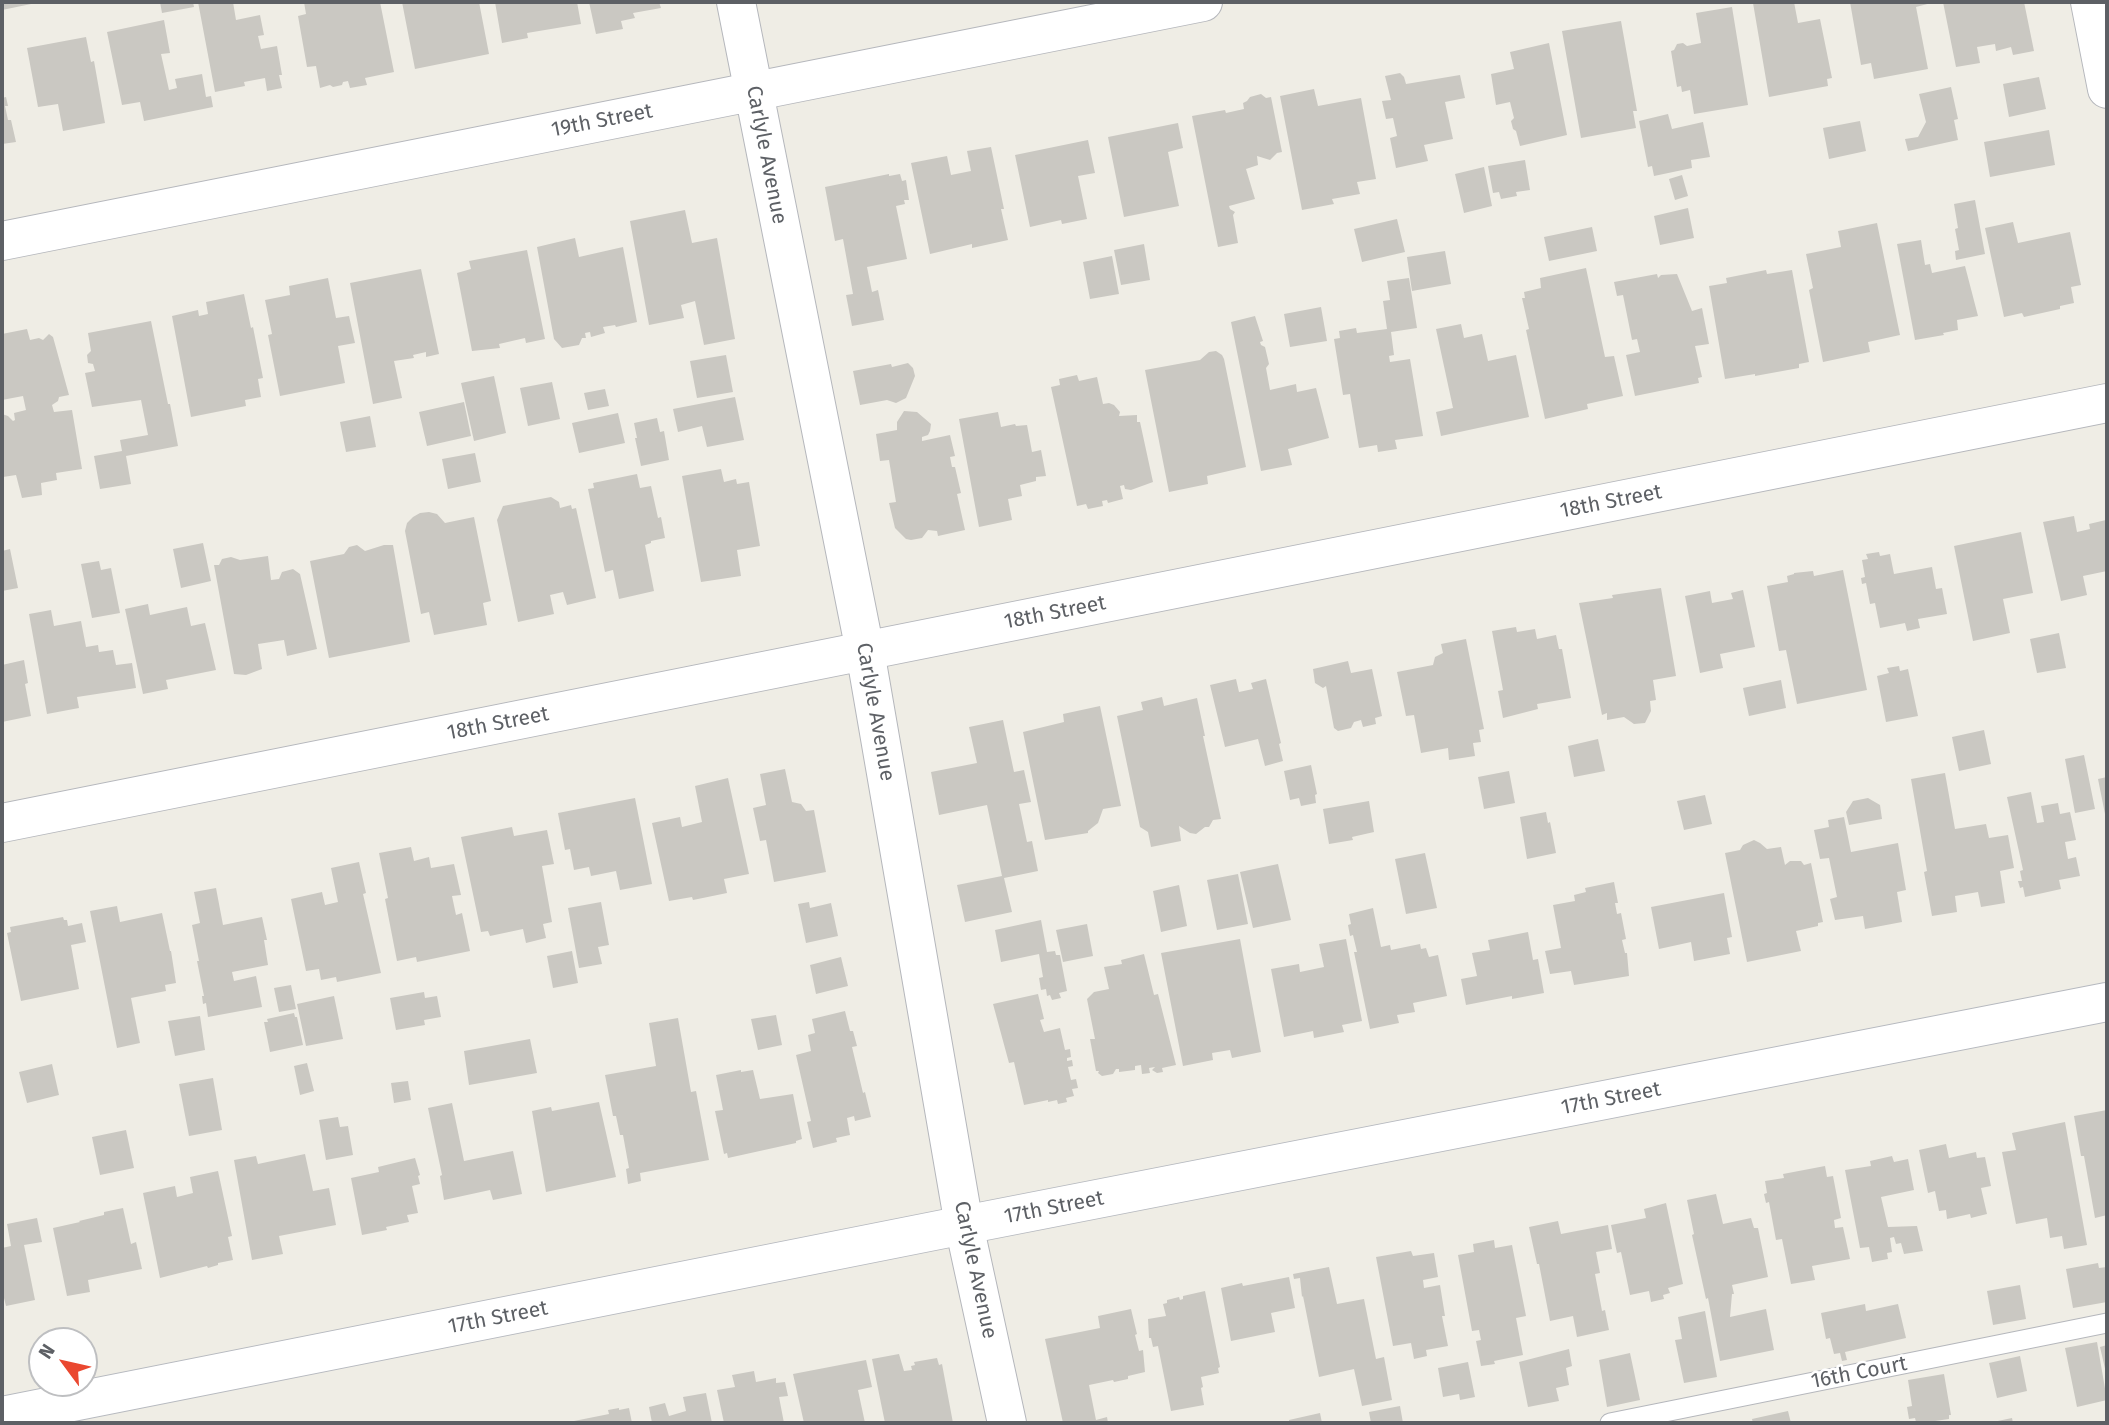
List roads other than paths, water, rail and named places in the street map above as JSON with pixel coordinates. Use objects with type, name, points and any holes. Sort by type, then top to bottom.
[{"type":"street","name":"Carlyle Avenue","points":[[736,2],[865,651],[964,1225],[1007,1423]]},
{"type":"street","name":"19th Street","points":[[2,241],[1203,2]]},
{"type":"street","points":[[2090,2],[2107,89]]},
{"type":"street","name":"18th Street","points":[[2,823],[2107,404]]},
{"type":"street","name":"17th Street","points":[[2,1416],[2107,1002]]},
{"type":"lane","name":"16th Court","points":[[1610,1423],[2107,1323]]}]
